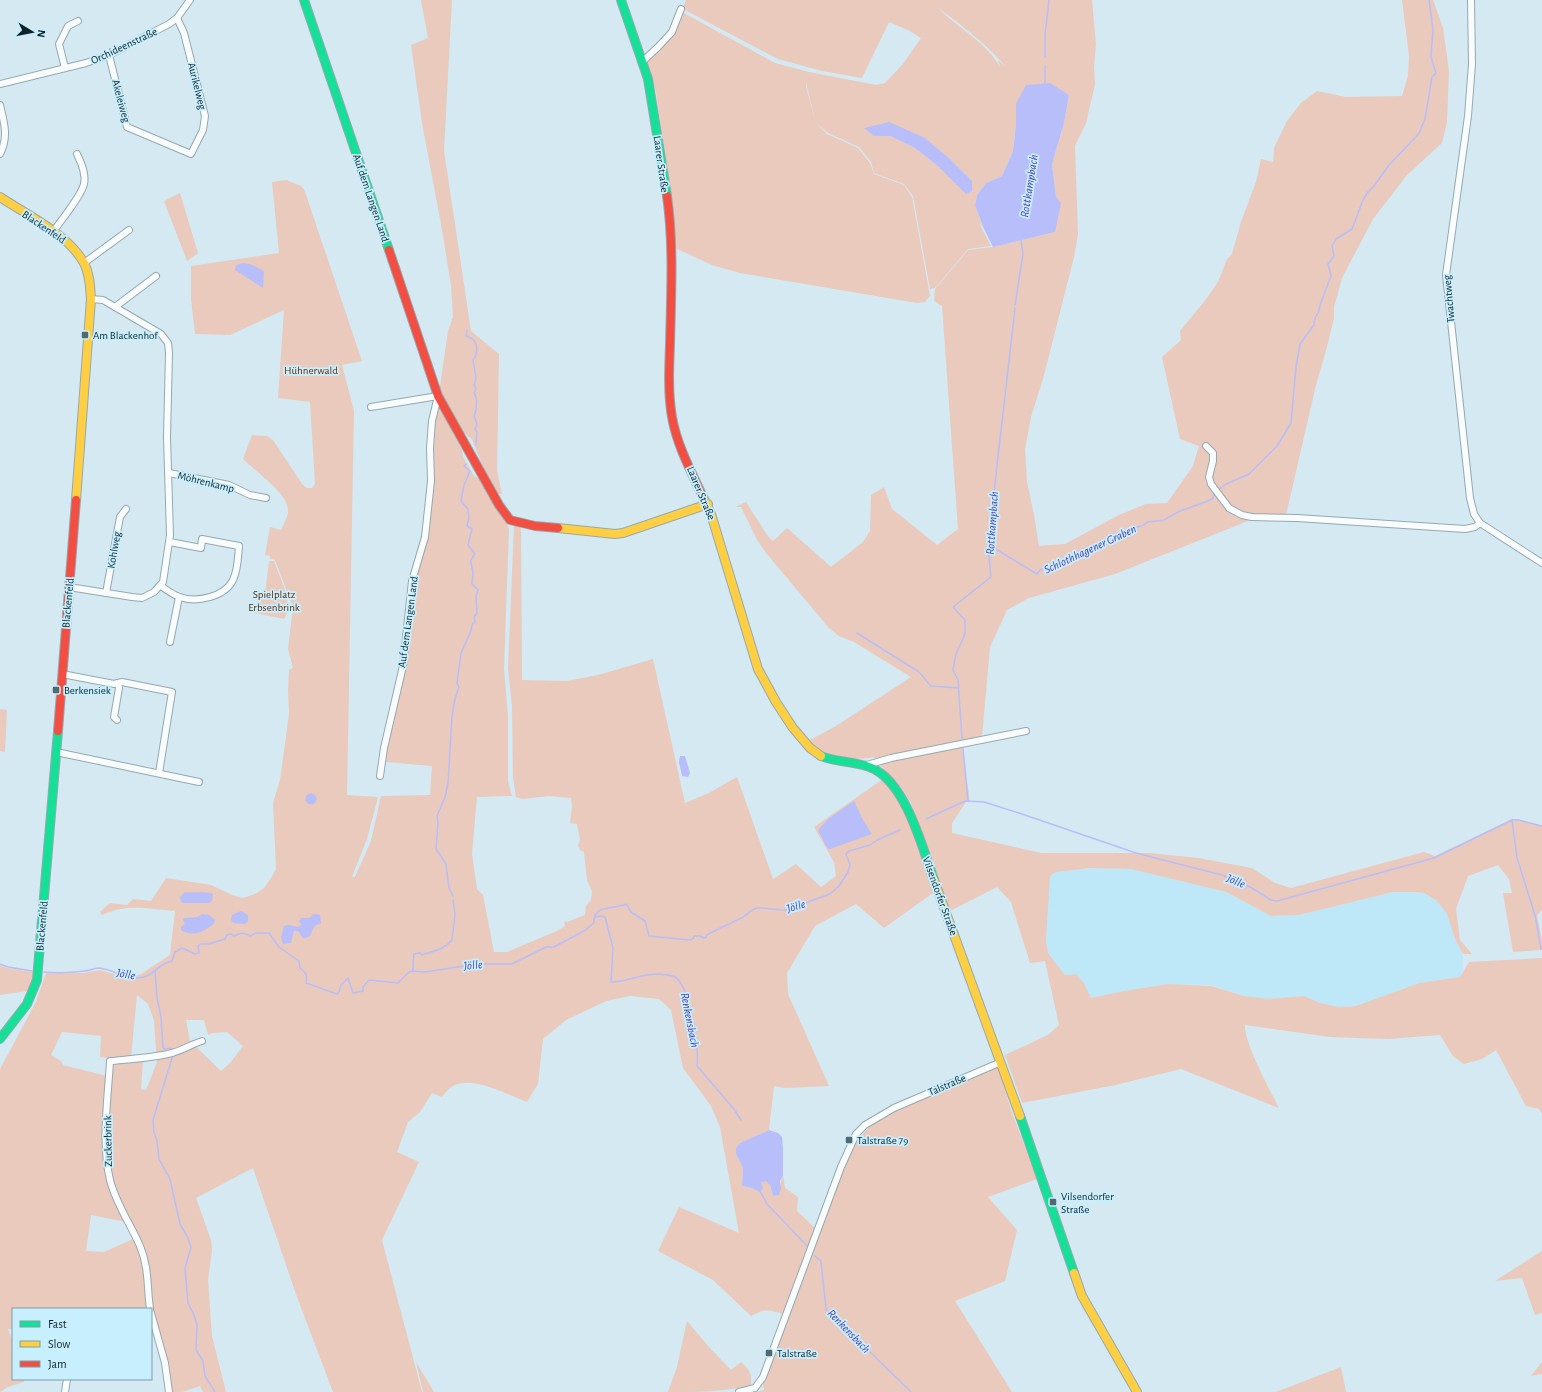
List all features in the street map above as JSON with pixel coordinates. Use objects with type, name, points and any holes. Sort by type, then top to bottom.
[{"type":"street","name":"Orchideenstraße","points":[[0,84],[86,63],[109,55],[161,29],[177,18],[190,0]]},
{"type":"street","name":"Auf dem Langen Land","points":[[304,0],[438,396],[499,505],[510,520],[535,526],[615,534],[623,533],[708,504]]},
{"type":"street","name":"Laarer Straße","points":[[621,0],[648,79],[670,218],[671,282],[669,373],[672,418],[680,444],[708,504],[752,652],[764,685],[801,739],[817,753],[837,760],[867,765],[881,773],[894,787],[911,816],[921,844]]},
{"type":"street","name":"Twachtweg","points":[[1471,0],[1472,64],[1468,116],[1446,275],[1470,498],[1474,514],[1480,523]]},
{"type":"street","points":[[642,62],[672,32],[681,9]]},
{"type":"street","name":"Aurikelweg","points":[[177,18],[184,33],[205,116],[203,130],[191,154]]},
{"type":"street","points":[[64,68],[59,44],[68,26],[78,21]]},
{"type":"street","name":"Akeleiweg","points":[[109,55],[128,127],[191,154]]},
{"type":"street","points":[[0,105],[6,135],[0,154]]},
{"type":"street","points":[[53,232],[83,187],[84,177],[77,154]]},
{"type":"street","name":"Blackenfeld","points":[[0,197],[69,244],[84,263],[90,285],[91,298],[37,980],[34,992],[27,1005],[0,1039]]},
{"type":"street","points":[[84,263],[129,230]]},
{"type":"street","points":[[115,307],[156,276]]},
{"type":"street","points":[[69,587],[132,597],[144,597],[152,594],[161,586],[164,578],[170,542],[167,436],[168,343],[161,334],[115,307],[102,300],[91,298]]},
{"type":"street","name":"Auf dem Langen Land","points":[[380,776],[384,748],[403,666],[412,581],[425,537],[431,481],[430,448],[432,421],[438,396]]},
{"type":"street","points":[[371,407],[438,396]]},
{"type":"street","points":[[1206,446],[1213,453],[1210,477],[1211,484],[1229,508],[1242,515],[1252,517],[1297,518],[1465,529],[1475,527],[1480,523],[1542,563]]},
{"type":"street","name":"Möhrenkamp","points":[[169,473],[229,485],[250,495],[266,498]]},
{"type":"street","name":"Kohlweg","points":[[106,593],[120,517],[126,509]]},
{"type":"street","points":[[161,586],[179,597],[204,599],[217,594],[229,586],[235,576],[239,546],[202,539],[201,548],[170,542]]},
{"type":"street","points":[[170,642],[179,597]]},
{"type":"street","points":[[62,674],[114,684],[122,682],[172,692],[159,773]]},
{"type":"street","points":[[117,720],[114,717],[119,688],[118,683]]},
{"type":"street","points":[[867,765],[891,758],[1026,731]]},
{"type":"street","points":[[56,752],[199,782]]},
{"type":"street","name":"Vilsendorfer Straße","points":[[921,844],[1002,1062],[1082,1296],[1137,1392]]},
{"type":"street","name":"Zuckerbrink","points":[[150,1308],[148,1279],[144,1257],[116,1199],[109,1178],[106,1138],[110,1061],[151,1057],[174,1052],[193,1043],[202,1041]]},
{"type":"street","name":"Talstraße","points":[[739,1392],[755,1388],[763,1377],[841,1167],[856,1134],[865,1125],[894,1108],[1002,1062]]},
{"type":"street","points":[[152,1317],[165,1363],[169,1392]]},
{"type":"street","points":[[65,1392],[67,1380]]},
{"type":"shaded area","points":[[1091,868],[1131,869],[1226,892],[1271,916],[1299,915],[1393,892],[1424,893],[1436,900],[1447,914],[1455,939],[1463,954],[1462,974],[1460,977],[1419,983],[1356,1006],[1340,1007],[1320,1003],[1304,996],[1267,999],[1244,996],[1211,985],[1168,984],[1091,998],[1084,983],[1065,975],[1048,953],[1046,941],[1049,876],[1056,872]]},
{"type":"green space","points":[[421,0],[452,0],[444,151],[471,331],[499,354],[497,471],[502,494],[497,494],[487,477],[472,439],[463,432],[455,422],[439,393],[448,331],[453,317],[451,285],[422,123],[411,45],[428,38]]},
{"type":"green space","points":[[686,0],[1092,0],[1096,44],[1094,67],[1095,84],[1086,123],[1075,146],[1078,234],[1074,257],[1043,379],[1031,417],[1025,449],[1027,482],[1039,546],[1065,544],[1119,515],[1146,504],[1167,503],[1193,466],[1199,446],[1180,439],[1162,357],[1181,340],[1180,331],[1218,282],[1227,259],[1232,254],[1241,222],[1256,182],[1261,159],[1273,162],[1274,148],[1287,121],[1301,103],[1317,91],[1346,97],[1402,96],[1408,76],[1409,56],[1402,0],[1433,0],[1443,28],[1449,71],[1447,122],[1442,143],[1407,175],[1373,219],[1342,278],[1334,307],[1334,318],[1315,389],[1286,515],[1253,519],[1115,574],[1029,598],[1007,610],[990,647],[982,737],[906,759],[962,747],[970,802],[966,802],[952,823],[952,833],[1041,853],[1149,853],[1198,858],[1252,868],[1275,883],[1291,888],[1424,852],[1435,856],[1512,819],[1518,819],[1542,826],[1542,910],[1537,915],[1542,941],[1542,950],[1513,952],[1503,893],[1512,893],[1509,879],[1498,865],[1468,876],[1456,909],[1460,940],[1472,954],[1463,954],[1455,939],[1447,914],[1436,900],[1424,893],[1393,892],[1299,915],[1271,916],[1226,892],[1131,869],[1091,868],[1056,872],[1050,876],[1046,941],[1048,953],[1065,975],[1076,974],[1084,983],[1091,998],[1168,984],[1211,986],[1244,996],[1267,999],[1304,996],[1320,1003],[1340,1007],[1356,1006],[1419,983],[1460,977],[1469,962],[1542,958],[1542,1114],[1539,1109],[1526,1106],[1496,1050],[1482,1059],[1464,1064],[1453,1056],[1440,1035],[1388,1039],[1330,1037],[1245,1025],[1253,1054],[1279,1108],[1181,1069],[1115,1085],[1022,1103],[1005,1055],[1048,1035],[1059,1025],[1045,961],[1030,963],[1011,902],[997,887],[948,912],[926,843],[911,803],[903,790],[880,765],[880,762],[873,757],[857,759],[830,754],[822,751],[808,741],[836,726],[911,677],[854,642],[839,636],[829,628],[766,553],[756,538],[741,507],[735,507],[746,502],[767,535],[773,541],[787,528],[831,567],[863,542],[870,531],[871,495],[884,487],[892,509],[937,545],[958,529],[942,306],[934,301],[935,289],[968,250],[993,247],[1055,232],[1056,197],[1052,164],[1064,123],[1069,95],[1016,104],[1016,124],[1013,151],[1002,176],[986,183],[977,195],[975,205],[983,227],[979,223],[991,246],[968,249],[935,288],[930,289],[913,196],[904,184],[874,173],[871,162],[859,147],[828,133],[816,123],[827,134],[858,148],[870,163],[874,174],[904,185],[912,197],[930,296],[925,302],[917,303],[740,273],[712,265],[675,248],[674,226],[656,92],[647,62],[660,48],[682,12],[775,63],[809,72],[876,85],[885,83],[903,64],[921,38],[908,30],[889,22],[862,78],[822,71],[778,59],[683,9]],"holes":[[[939,9],[974,36],[1005,66],[998,60],[1000,67],[988,50]],[[807,81],[807,87],[816,123],[806,87]],[[890,136],[925,138],[950,159],[972,181],[939,167],[915,148]]]},
{"type":"green space","name":"Hühnerwald","points":[[286,180],[301,186],[304,189],[362,361],[342,365],[354,411],[347,795],[378,797],[367,839],[352,877],[355,877],[371,841],[381,796],[430,795],[432,766],[387,762],[383,760],[403,674],[413,582],[426,537],[432,445],[438,405],[462,450],[463,457],[474,476],[482,480],[506,520],[509,530],[504,669],[508,717],[508,781],[512,796],[477,797],[472,854],[477,889],[483,895],[494,952],[507,952],[557,931],[565,926],[564,921],[567,922],[585,915],[586,906],[591,900],[592,891],[587,880],[584,852],[580,850],[578,846],[580,840],[577,824],[570,823],[572,806],[571,798],[549,796],[522,799],[516,797],[513,777],[512,706],[508,669],[514,525],[521,526],[522,680],[567,681],[598,675],[653,659],[685,803],[709,793],[737,777],[773,879],[796,864],[821,887],[836,876],[834,862],[814,827],[883,779],[893,791],[908,818],[919,847],[933,893],[884,928],[856,904],[815,926],[787,973],[788,994],[829,1086],[784,1088],[774,1086],[769,1130],[740,1143],[736,1154],[743,1168],[742,1186],[752,1188],[765,1181],[770,1185],[773,1196],[779,1195],[783,1176],[785,1188],[798,1197],[797,1211],[816,1229],[783,1314],[767,1310],[751,1316],[713,1280],[658,1251],[679,1207],[739,1233],[720,1127],[711,1106],[683,1068],[671,1010],[659,999],[630,996],[606,1001],[566,1020],[543,1039],[538,1084],[527,1102],[480,1084],[461,1083],[452,1087],[442,1097],[432,1093],[420,1112],[408,1122],[397,1152],[419,1162],[382,1240],[422,1392],[333,1392],[297,1297],[253,1168],[196,1198],[211,1240],[212,1251],[208,1280],[212,1336],[226,1392],[203,1392],[200,1386],[182,1392],[170,1392],[157,1328],[152,1326],[152,1308],[12,1308],[12,1329],[8,1329],[12,1339],[12,1380],[24,1380],[24,1382],[8,1387],[0,1392],[0,1069],[36,1002],[46,973],[84,973],[100,970],[117,975],[135,976],[141,974],[170,955],[175,911],[129,908],[111,911],[102,915],[100,912],[110,903],[127,905],[133,899],[151,901],[166,878],[211,885],[232,895],[243,898],[255,894],[264,888],[276,869],[273,803],[280,780],[289,714],[289,670],[293,668],[288,649],[293,607],[275,560],[270,559],[270,556],[265,555],[270,527],[281,530],[287,517],[288,509],[286,502],[276,489],[243,459],[252,435],[267,436],[273,440],[302,484],[307,488],[312,488],[315,484],[310,402],[278,398],[284,310],[230,335],[195,334],[191,299],[191,266],[279,253],[272,182]],"holes":[[[137,995],[148,1004],[154,1020],[157,1062],[146,1090],[141,1089],[143,1061],[131,1057]],[[186,1020],[204,1020],[208,1035],[227,1032],[243,1046],[230,1063],[221,1071],[190,1041]],[[62,1032],[101,1036],[100,1057],[110,1058],[107,1076],[63,1065],[61,1061],[51,1055]],[[91,1215],[126,1222],[133,1239],[104,1252],[86,1251]]]},
{"type":"green space","points":[[180,193],[198,253],[187,261],[164,201]]},
{"type":"green space","name":"Spielplatz Erbsenbrink","points":[[269,561],[274,561],[285,590],[288,606],[284,619],[251,612],[266,587]]},
{"type":"green space","points":[[0,709],[7,710],[5,752],[0,751]]},
{"type":"green space","points":[[0,965],[7,968],[33,972],[32,988],[27,991],[0,995]]},
{"type":"green space","points":[[998,1067],[1012,1113],[1037,1179],[988,1197],[1017,1230],[1005,1281],[955,1301],[1012,1392],[756,1392],[764,1390],[763,1384],[844,1166],[859,1138],[870,1126],[907,1105]]},
{"type":"green space","points":[[1542,1251],[1542,1313],[1535,1315],[1522,1278],[1495,1281]]},
{"type":"green space","points":[[687,1321],[731,1370],[741,1362],[748,1369],[751,1377],[751,1385],[699,1392],[668,1392],[677,1367]]},
{"type":"green space","points":[[416,1362],[434,1392],[423,1392]]},
{"type":"green space","points":[[1542,1362],[1542,1374],[1531,1376]]},
{"type":"green space","points":[[1341,1367],[1346,1392],[1276,1392]]},
{"type":"water","points":[[1050,83],[1069,95],[1064,123],[1052,164],[1056,197],[1061,203],[1055,232],[993,247],[975,205],[977,195],[986,183],[1002,176],[1013,151],[1016,124],[1016,104],[1026,85]]},
{"type":"water","points":[[889,122],[925,138],[950,159],[972,181],[972,191],[966,194],[939,167],[915,148],[890,136],[874,136],[864,128]]},
{"type":"water","points":[[243,263],[250,264],[264,271],[263,288],[235,270],[236,265]]},
{"type":"water","points":[[680,756],[685,756],[690,773],[688,777],[682,776],[679,762]]},
{"type":"water","points":[[309,794],[313,794],[315,795],[315,803],[309,804],[306,801],[306,797]]},
{"type":"water","points":[[854,801],[872,834],[830,849],[827,848],[818,830],[828,819]]},
{"type":"water","points":[[185,892],[213,894],[212,901],[209,903],[181,902],[180,897]]},
{"type":"water","points":[[241,911],[248,915],[248,922],[245,924],[233,923],[231,920],[232,915]]},
{"type":"water","points":[[202,914],[209,915],[215,920],[214,923],[207,929],[199,932],[190,933],[181,930],[181,927],[185,924],[183,920],[184,918],[198,917]]},
{"type":"water","points":[[314,914],[320,915],[321,923],[313,928],[310,936],[303,938],[298,931],[294,931],[291,943],[283,944],[281,937],[284,926],[289,925],[298,927],[302,925],[299,922],[301,918],[309,918]]},
{"type":"water","points":[[769,1130],[778,1133],[782,1137],[783,1148],[783,1176],[780,1181],[781,1188],[779,1195],[773,1196],[770,1185],[765,1181],[761,1183],[763,1188],[760,1192],[752,1188],[742,1186],[743,1168],[736,1154],[736,1148],[740,1143]]},
{"type":"waterway","name":"Rottkampbach","points":[[1045,57],[1045,35],[1049,0]]},
{"type":"waterway","name":"Schlothhagener Graben","points":[[1218,490],[1226,484],[1249,474],[1277,446],[1291,423],[1296,367],[1300,344],[1314,325],[1315,318],[1319,311],[1331,276],[1328,264],[1334,256],[1332,246],[1336,239],[1352,229],[1363,200],[1368,192],[1389,165],[1419,133],[1425,119],[1432,77],[1436,73],[1431,57],[1433,29],[1429,0]]},
{"type":"waterway","name":"Rottkampbach","points":[[1045,66],[1045,84]]},
{"type":"waterway","name":"Rottkampbach","points":[[1015,305],[1023,254],[1021,240]]},
{"type":"waterway","name":"Rottkampbach","points":[[962,738],[958,680],[953,670],[956,654],[965,634],[965,620],[953,607],[991,577],[988,545],[1015,308]]},
{"type":"waterway","points":[[467,330],[466,336],[476,344],[476,355],[473,360],[476,378],[474,385],[476,388],[474,393],[477,401],[474,416],[477,424],[475,429],[477,432],[476,445]]},
{"type":"waterway","points":[[453,896],[449,888],[446,864],[436,849],[438,823],[437,816],[445,797],[448,783],[452,716],[459,687],[457,683],[461,653],[471,631],[472,625],[475,622],[474,617],[477,613],[476,597],[478,590],[472,584],[473,571],[471,562],[475,554],[468,545],[472,529],[467,526],[469,518],[468,509],[461,501],[464,485],[470,471],[464,466],[466,464]]},
{"type":"waterway","name":"Schlothhagener Graben","points":[[989,545],[1037,574],[1040,570],[1115,534],[1144,525],[1148,522],[1164,520],[1180,511],[1208,501],[1213,498],[1215,492]]},
{"type":"waterway","points":[[857,633],[919,672],[931,686],[959,688]]},
{"type":"waterway","name":"Rottkampbach","points":[[963,748],[968,801]]},
{"type":"waterway","name":"Jölle","points":[[926,819],[965,801],[984,802],[1136,853],[1222,875],[1252,888],[1271,900],[1277,901],[1434,858],[1512,820],[1542,826]]},
{"type":"waterway","points":[[1512,820],[1517,858],[1535,915],[1541,949]]},
{"type":"waterway","name":"Jölle","points":[[44,972],[74,972],[99,968],[127,977],[144,977],[151,974],[163,964],[172,961],[175,952],[182,948],[195,954],[199,953],[198,946],[201,944],[209,944],[225,939],[227,935],[231,934],[234,936],[244,933],[250,936],[256,933],[269,933],[279,947],[299,961],[300,968],[307,976],[306,983],[337,994],[341,985],[348,978],[353,993],[363,991],[363,987],[369,980],[398,983],[409,972],[413,971],[425,972],[477,964],[512,964],[546,947],[554,947],[584,931],[594,923],[595,917],[600,910],[626,904],[631,912],[645,921],[649,936],[690,940],[693,939],[694,936],[704,938],[707,935],[745,916],[751,910],[762,908],[786,910],[830,894],[839,886],[848,872],[850,865],[846,854],[849,851],[870,845],[877,840],[900,830]]},
{"type":"waterway","points":[[413,971],[414,954],[420,953],[422,955],[438,950],[452,940],[455,915],[453,900]]},
{"type":"waterway","name":"Renkensbach","points":[[595,917],[605,917],[613,948],[611,982],[660,974],[675,977],[680,983],[685,992],[692,1018],[697,1046],[697,1066],[734,1109],[741,1120]]},
{"type":"waterway","name":"Jölle","points":[[0,964],[8,967],[32,971]]},
{"type":"waterway","points":[[155,971],[163,1047],[164,1049],[171,1048],[173,1051]]},
{"type":"waterway","points":[[173,1055],[153,1120],[154,1133],[157,1140],[159,1159],[170,1179],[180,1224],[191,1247],[185,1268],[188,1303],[197,1325],[196,1350],[203,1361],[205,1376],[215,1392]]},
{"type":"waterway","name":"Renkensbach","points":[[760,1191],[767,1204],[808,1247]]},
{"type":"waterway","name":"Renkensbach","points":[[815,1256],[821,1261],[826,1309],[911,1392]]},
{"type":"traffic: fast","points":[[304,0],[389,250]]},
{"type":"traffic: fast","points":[[621,0],[648,79],[667,196]]},
{"type":"traffic: fast","points":[[0,1039],[27,1004],[37,980],[58,731]]},
{"type":"traffic: fast","points":[[821,756],[834,760],[868,766],[886,777],[896,789],[912,818],[934,880]]},
{"type":"traffic: fast","points":[[1020,1116],[1074,1273]]},
{"type":"traffic: slow","points":[[0,197],[58,234],[77,253],[84,263],[87,272],[91,299],[76,500]]},
{"type":"traffic: slow","points":[[704,499],[711,514],[758,669],[776,702],[793,728],[810,748],[821,756]]},
{"type":"traffic: slow","points":[[558,528],[615,534],[623,533],[708,504]]},
{"type":"traffic: slow","points":[[934,880],[1020,1116]]},
{"type":"traffic: slow","points":[[1074,1273],[1082,1296],[1137,1392]]},
{"type":"traffic: jam","points":[[667,196],[671,233],[669,390],[672,417],[681,449],[704,499]]},
{"type":"traffic: jam","points":[[389,250],[438,396],[499,505],[510,520],[535,526],[558,528]]},
{"type":"traffic: jam","points":[[58,731],[76,500]]},
{"type":"place","name":"Am Blackenhof","points":[[85,335]]},
{"type":"place","name":"Berkensiek","points":[[56,690]]},
{"type":"place","name":"Talstraße 79","points":[[849,1140]]},
{"type":"place","name":"Vilsendorfer Straße","points":[[1053,1202]]},
{"type":"place","name":"Talstraße","points":[[769,1353]]}]
